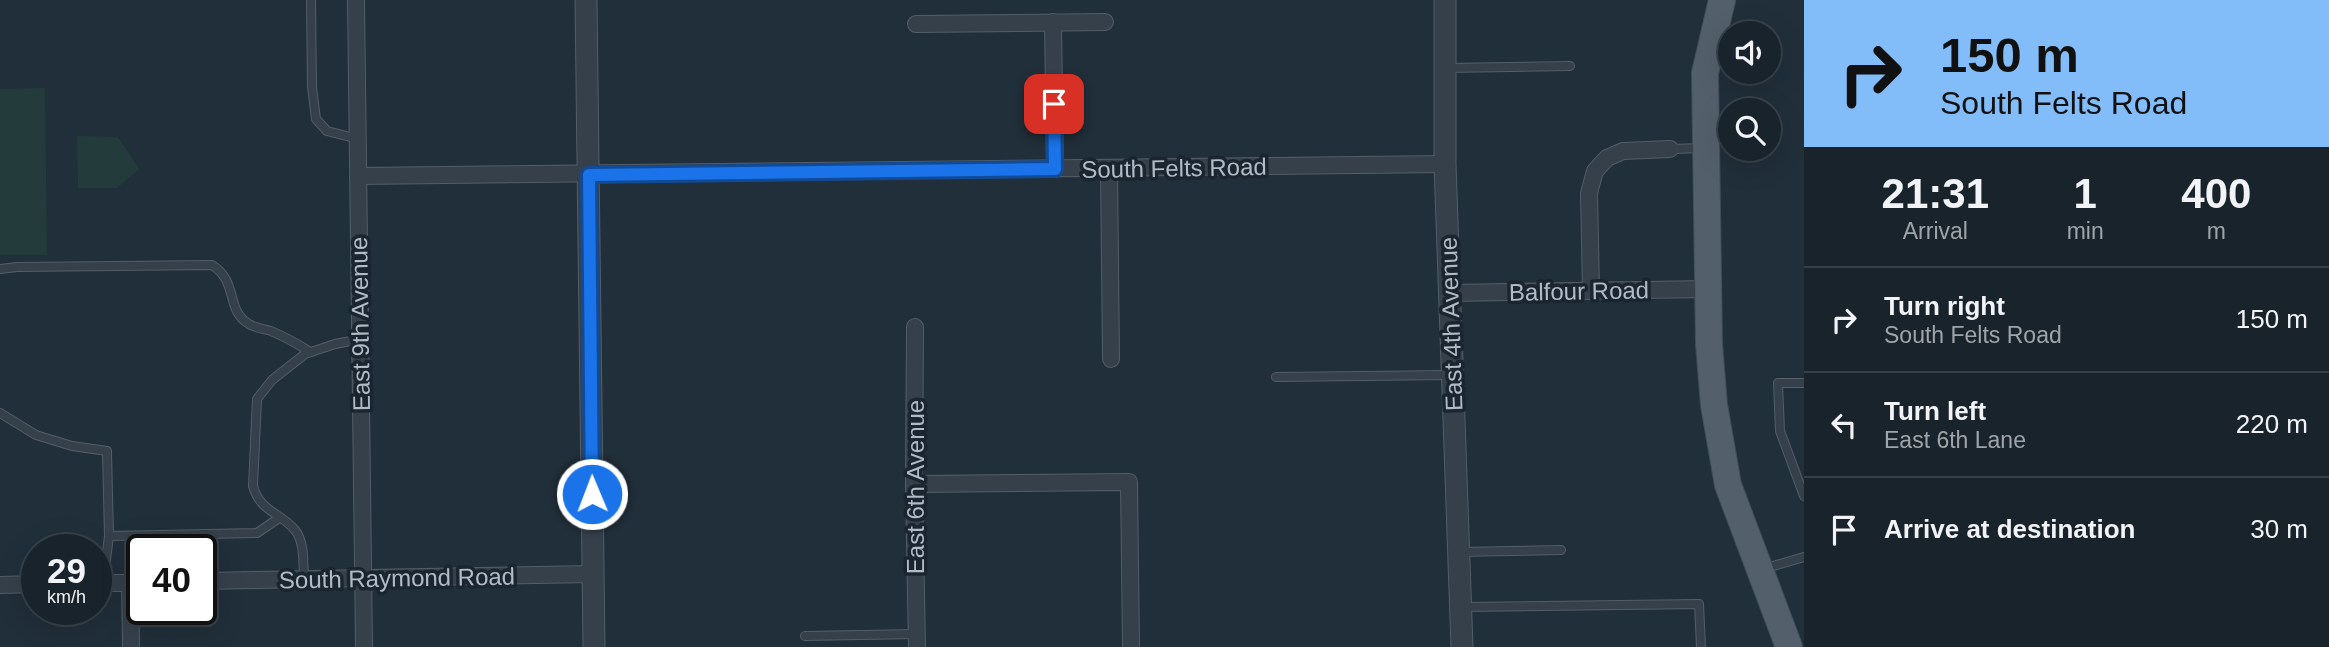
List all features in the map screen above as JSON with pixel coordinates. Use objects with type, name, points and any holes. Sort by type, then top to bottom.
[{"type":"main road","points":[[1722,0],[1705,73],[1709,344],[1713,393],[1728,485],[1789,647]]},
{"type":"street","name":"East 9th Avenue","points":[[356,0],[364,647]]},
{"type":"street","points":[[586,0],[594,647]]},
{"type":"street","name":"East 4th Avenue","points":[[1445,0],[1445,164],[1462,647]]},
{"type":"street","points":[[1053,22],[1055,169]]},
{"type":"street","points":[[916,24],[1105,22]]},
{"type":"street","points":[[1591,291],[1589,193],[1595,171],[1607,158],[1623,151],[1670,149]]},
{"type":"street","name":"South Felts Road","points":[[358,176],[1445,164]]},
{"type":"street","points":[[1110,168],[1111,359]]},
{"type":"street","name":"Balfour Road","points":[[1450,293],[1708,289]]},
{"type":"street","name":"East 6th Avenue","points":[[915,327],[917,641]]},
{"type":"street","points":[[914,484],[1129,482],[1131,647]]},
{"type":"street","name":"South Raymond Road","points":[[217,581],[593,574]]},
{"type":"street","points":[[0,585],[21,584]]},
{"type":"street","points":[[131,647],[133,625]]},
{"type":"lane","points":[[311,0],[312,87],[316,119],[327,131],[358,139]]},
{"type":"lane","points":[[1446,68],[1570,66]]},
{"type":"lane","points":[[1670,149],[1706,148]]},
{"type":"lane","points":[[0,270],[17,267],[212,265],[223,272],[230,285],[232,302],[249,324],[297,343],[310,352]]},
{"type":"lane","points":[[303,579],[299,538],[295,530],[257,500],[253,486],[257,398],[272,380],[305,354],[360,339]]},
{"type":"lane","points":[[1276,377],[1453,375]]},
{"type":"lane","points":[[1804,383],[1778,383],[1780,431],[1804,496]]},
{"type":"lane","points":[[0,413],[36,435],[72,446],[107,451],[109,534]]},
{"type":"lane","points":[[112,536],[257,533],[279,518]]},
{"type":"lane","points":[[1459,552],[1561,550]]},
{"type":"lane","points":[[1760,570],[1804,557]]},
{"type":"lane","points":[[1461,607],[1699,604],[1701,647]]},
{"type":"lane","points":[[805,636],[917,641]]},
{"type":"green space","points":[[45,88],[47,255],[0,255],[0,89]]},
{"type":"green space","points":[[77,136],[118,137],[139,169],[117,188],[78,188]]},
{"type":"route","points":[[592,494],[589,175],[1055,169],[1054,104]]}]
